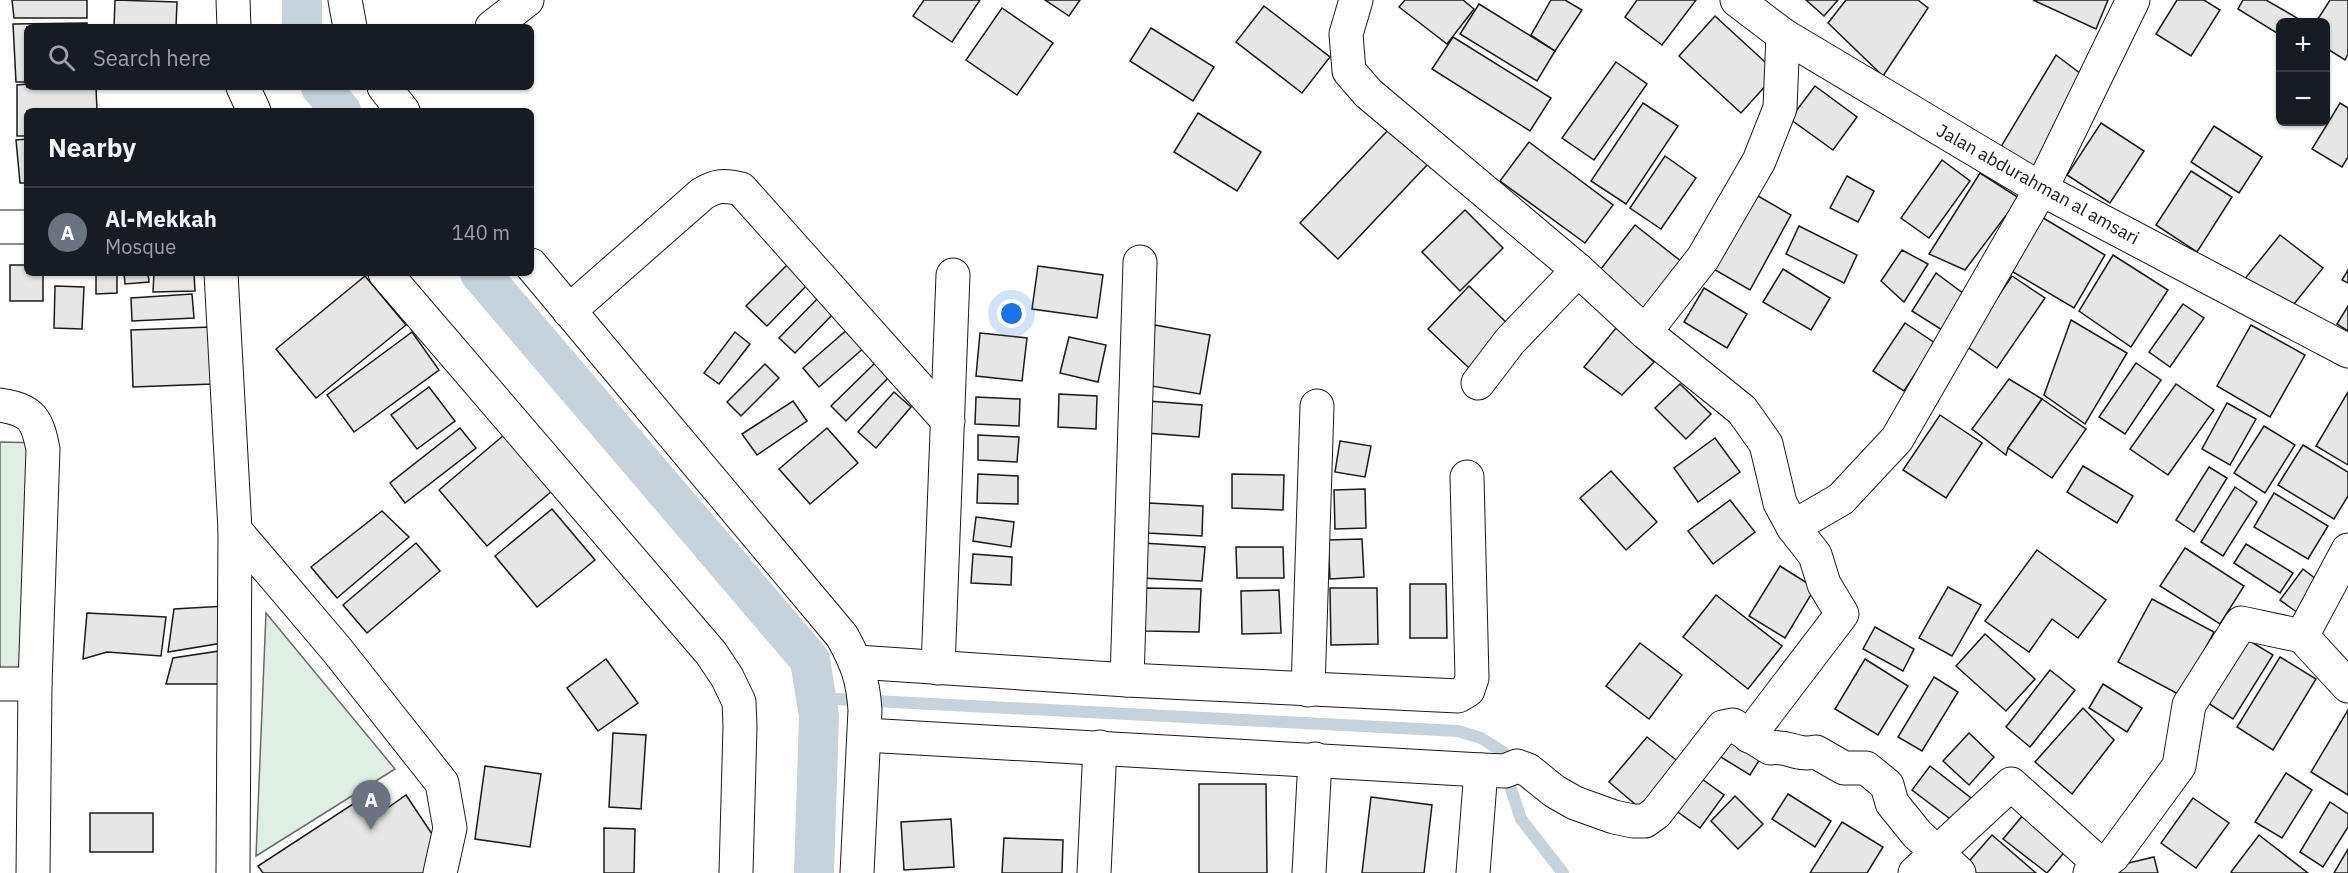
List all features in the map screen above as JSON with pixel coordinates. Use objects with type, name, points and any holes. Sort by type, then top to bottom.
[{"type":"street","points":[[233,0],[234,24]]},
{"type":"street","points":[[345,0],[349,24]]},
{"type":"street","points":[[496,24],[527,0]]},
{"type":"street","points":[[1356,0],[1346,34],[1349,71],[1368,93],[1578,270],[1645,332],[1742,410],[1766,444],[1780,503],[1793,527],[1815,555],[1824,584],[1842,614],[1749,736]]},
{"type":"street","name":"Jalan abdurahman al amsari","points":[[1737,0],[1783,35],[2041,189],[2348,351]]},
{"type":"street","points":[[1793,527],[1841,499],[1897,440],[2041,189],[2133,0]]},
{"type":"street","points":[[1645,332],[1703,258],[1759,161],[1780,108],[1783,35]]},
{"type":"street","points":[[244,90],[253,108]]},
{"type":"street","points":[[569,311],[702,194],[714,186],[741,189],[948,421]]},
{"type":"street","points":[[0,227],[24,227]]},
{"type":"street","points":[[1127,680],[1140,262]]},
{"type":"street","points":[[534,269],[843,636],[857,662],[864,685],[865,735],[857,873]]},
{"type":"street","points":[[1478,383],[1510,341],[1578,270]]},
{"type":"street","points":[[938,668],[953,275]]},
{"type":"street","points":[[221,276],[235,530],[233,873]]},
{"type":"street","points":[[388,276],[711,653],[727,676],[739,702],[741,726],[736,873]]},
{"type":"street","points":[[0,405],[19,408],[32,417],[39,428],[43,449],[35,684],[33,873]]},
{"type":"street","points":[[1308,690],[1317,406]]},
{"type":"street","points":[[857,662],[1127,680],[1458,696],[1468,690],[1472,678],[1467,477]]},
{"type":"street","points":[[235,530],[337,650],[442,783],[450,828],[440,873]]},
{"type":"street","points":[[2302,636],[2348,550]]},
{"type":"street","points":[[865,735],[1498,770],[1517,766],[1528,770],[1554,791],[1575,803],[1614,817],[1645,821],[1656,813],[1723,727],[1733,725],[1770,748],[1782,746],[1802,755],[1816,752],[1844,768],[1866,768],[1887,785],[1892,803],[1917,834],[1937,866],[2011,784],[2096,869],[2113,856],[2179,766],[2189,705],[2241,623],[2302,636],[2348,686]]},
{"type":"street","points":[[0,684],[35,684]]},
{"type":"street","points":[[1094,873],[1100,747]]},
{"type":"street","points":[[1309,873],[1315,759]]},
{"type":"street","points":[[1473,873],[1498,770]]},
{"type":"green space","points":[[0,442],[48,443],[36,688],[0,687]]},
{"type":"green space","points":[[266,613],[395,769],[256,856]]},
{"type":"building","points":[[12,0],[87,0],[87,18],[14,18]]},
{"type":"building","points":[[115,0],[177,2],[176,24],[114,24]]},
{"type":"building","points":[[924,0],[980,0],[952,42],[913,16]]},
{"type":"building","points":[[1045,0],[1080,0],[1069,16]]},
{"type":"building","points":[[1405,0],[1463,0],[1474,9],[1447,44],[1399,7]]},
{"type":"building","points":[[1551,0],[1565,0],[1582,10],[1555,51],[1531,35]]},
{"type":"building","points":[[1637,0],[1696,0],[1662,45],[1625,17]]},
{"type":"building","points":[[1806,0],[1838,0],[1824,16]]},
{"type":"building","points":[[1846,0],[1918,0],[1928,8],[1883,76],[1828,23]]},
{"type":"building","points":[[2033,0],[2108,0],[2096,29]]},
{"type":"building","points":[[2177,0],[2204,0],[2220,10],[2191,56],[2156,34]]},
{"type":"building","points":[[2243,0],[2266,0],[2297,18],[2276,18],[2276,33],[2238,9]]},
{"type":"building","points":[[2330,0],[2348,0],[2348,54],[2345,60],[2330,51],[2330,18],[2319,18]]},
{"type":"building","points":[[1479,4],[1555,51],[1537,81],[1460,34]]},
{"type":"building","points":[[1264,6],[1330,57],[1302,93],[1236,42]]},
{"type":"building","points":[[1002,8],[1053,43],[1017,95],[966,60]]},
{"type":"building","points":[[1715,16],[1777,73],[1741,113],[1679,56]]},
{"type":"building","points":[[87,23],[24,24],[24,82],[16,82],[13,24]]},
{"type":"building","points":[[1151,28],[1214,67],[1193,101],[1130,61]]},
{"type":"building","points":[[1453,37],[1551,98],[1530,131],[1432,69]]},
{"type":"building","points":[[2056,55],[2089,80],[2032,180],[1996,155]]},
{"type":"building","points":[[1616,62],[1647,84],[1594,160],[1562,138]]},
{"type":"building","points":[[24,84],[24,90],[96,90],[97,108],[24,108],[24,136],[17,136],[17,85]]},
{"type":"building","points":[[1815,86],[1857,117],[1833,150],[1790,119]]},
{"type":"building","points":[[1643,103],[1678,126],[1626,204],[1591,181]]},
{"type":"building","points":[[2340,103],[2348,108],[2348,157],[2342,167],[2312,149],[2326,126],[2330,126],[2330,119]]},
{"type":"building","points":[[1198,113],[1261,152],[1237,191],[1174,152]]},
{"type":"building","points":[[2101,123],[2144,151],[2110,203],[2067,175]]},
{"type":"building","points":[[2214,126],[2262,157],[2239,193],[2191,162]]},
{"type":"building","points":[[1390,128],[1428,164],[1338,259],[1300,223]]},
{"type":"building","points":[[24,139],[24,183],[20,183],[16,140]]},
{"type":"building","points":[[1529,142],[1613,205],[1585,243],[1500,181]]},
{"type":"building","points":[[1665,156],[1696,178],[1661,229],[1630,208]]},
{"type":"building","points":[[1942,160],[1970,181],[1929,238],[1901,218]]},
{"type":"building","points":[[2191,171],[2232,197],[2197,252],[2156,225]]},
{"type":"building","points":[[1980,173],[2019,198],[1965,270],[1929,254]]},
{"type":"building","points":[[1847,176],[1874,191],[1858,222],[1830,208]]},
{"type":"building","points":[[1751,192],[1791,215],[1750,290],[1710,267]]},
{"type":"building","points":[[1465,210],[1503,248],[1460,291],[1422,252]]},
{"type":"building","points":[[2040,216],[2105,255],[2074,308],[2008,269]]},
{"type":"building","points":[[1635,225],[1682,262],[1645,310],[1597,274]]},
{"type":"building","points":[[1799,226],[1857,255],[1844,283],[1786,254]]},
{"type":"building","points":[[2280,235],[2323,268],[2286,314],[2243,281]]},
{"type":"building","points":[[1902,250],[1928,264],[1904,302],[1881,281]]},
{"type":"building","points":[[2113,255],[2168,290],[2131,347],[2079,311]]},
{"type":"building","points":[[790,262],[810,282],[767,326],[746,306]]},
{"type":"building","points":[[10,265],[24,265],[24,276],[43,276],[43,301],[10,301]]},
{"type":"building","points":[[1038,266],[1103,275],[1097,318],[1032,309]]},
{"type":"building","points":[[1783,269],[1830,298],[1811,330],[1763,302]]},
{"type":"building","points":[[2348,270],[2348,283],[2342,280]]},
{"type":"building","points":[[1936,273],[1964,294],[1942,330],[1912,311]]},
{"type":"building","points":[[96,276],[117,276],[117,293],[96,294]]},
{"type":"building","points":[[124,276],[148,276],[149,282],[125,284]]},
{"type":"building","points":[[154,276],[194,276],[195,291],[153,292]]},
{"type":"building","points":[[365,276],[406,325],[316,398],[276,349]]},
{"type":"building","points":[[2012,276],[2045,298],[1997,368],[1965,345]]},
{"type":"building","points":[[55,286],[84,287],[82,329],[54,328]]},
{"type":"building","points":[[1469,286],[1510,326],[1469,368],[1428,329]]},
{"type":"building","points":[[1704,288],[1747,314],[1727,348],[1684,322]]},
{"type":"building","points":[[192,294],[194,318],[132,321],[131,298]]},
{"type":"building","points":[[819,297],[835,312],[795,353],[779,338]]},
{"type":"building","points":[[2183,304],[2204,318],[2170,367],[2149,352]]},
{"type":"building","points":[[2348,306],[2348,331],[2337,324]]},
{"type":"building","points":[[2071,320],[2127,353],[2085,424],[2044,395]]},
{"type":"building","points":[[1905,323],[1935,343],[1904,391],[1873,371]]},
{"type":"building","points":[[1155,325],[1210,335],[1200,394],[1145,385]]},
{"type":"building","points":[[2251,325],[2305,355],[2270,417],[2217,386]]},
{"type":"building","points":[[210,327],[212,384],[133,387],[131,330]]},
{"type":"building","points":[[849,328],[865,347],[819,387],[803,368]]},
{"type":"building","points":[[1616,328],[1654,362],[1622,395],[1584,367]]},
{"type":"building","points":[[412,332],[439,370],[354,432],[327,395]]},
{"type":"building","points":[[735,332],[750,344],[719,384],[704,373]]},
{"type":"building","points":[[980,333],[1027,338],[1022,381],[976,376]]},
{"type":"building","points":[[1069,337],[1106,345],[1098,382],[1060,373]]},
{"type":"building","points":[[875,363],[889,377],[846,421],[831,406]]},
{"type":"building","points":[[2136,363],[2161,380],[2125,434],[2099,417]]},
{"type":"building","points":[[765,364],[779,378],[741,416],[727,402]]},
{"type":"building","points":[[2009,379],[2042,399],[2008,448],[2006,455],[1972,429]]},
{"type":"building","points":[[1680,384],[1711,414],[1686,439],[1655,408]]},
{"type":"building","points":[[2176,384],[2214,410],[2168,475],[2130,449]]},
{"type":"building","points":[[429,387],[455,421],[417,449],[391,415]]},
{"type":"building","points":[[894,392],[911,407],[876,448],[858,432]]},
{"type":"building","points":[[2348,392],[2348,465],[2316,446]]},
{"type":"building","points":[[1059,394],[1097,396],[1096,429],[1058,427]]},
{"type":"building","points":[[976,397],[1020,399],[1019,426],[975,424]]},
{"type":"building","points":[[2042,399],[2086,429],[2052,478],[2008,448]]},
{"type":"building","points":[[793,401],[807,421],[757,455],[742,434]]},
{"type":"building","points":[[1148,401],[1202,405],[1199,437],[1146,433]]},
{"type":"building","points":[[2227,403],[2256,419],[2230,465],[2202,449]]},
{"type":"building","points":[[1940,415],[1982,443],[1946,498],[1903,470]]},
{"type":"building","points":[[2264,426],[2295,445],[2265,493],[2234,473]]},
{"type":"building","points":[[460,428],[476,448],[405,503],[390,483]]},
{"type":"building","points":[[827,428],[858,463],[810,504],[779,469]]},
{"type":"building","points":[[504,435],[552,491],[487,546],[439,490]]},
{"type":"building","points":[[978,435],[1019,437],[1017,462],[978,460]]},
{"type":"building","points":[[1715,438],[1740,472],[1698,502],[1674,468]]},
{"type":"building","points":[[1340,441],[1371,446],[1365,477],[1335,472]]},
{"type":"building","points":[[2303,445],[2348,472],[2348,496],[2334,519],[2278,485]]},
{"type":"building","points":[[2083,466],[2133,496],[2117,523],[2067,492]]},
{"type":"building","points":[[2209,467],[2227,478],[2194,532],[2176,520]]},
{"type":"building","points":[[1611,471],[1657,522],[1626,550],[1580,498]]},
{"type":"building","points":[[978,474],[1018,476],[1018,504],[977,503]]},
{"type":"building","points":[[1232,474],[1284,475],[1283,510],[1232,508]]},
{"type":"building","points":[[2235,487],[2257,502],[2223,556],[2201,542]]},
{"type":"building","points":[[1365,489],[1366,528],[1335,529],[1334,490]]},
{"type":"building","points":[[2274,493],[2328,526],[2308,559],[2254,527]]},
{"type":"building","points":[[1730,500],[1755,532],[1713,564],[1688,531]]},
{"type":"building","points":[[1149,503],[1203,506],[1202,536],[1147,533]]},
{"type":"building","points":[[552,509],[595,560],[537,607],[495,556]]},
{"type":"building","points":[[382,511],[409,537],[337,598],[311,567]]},
{"type":"building","points":[[976,517],[1014,522],[1011,547],[973,541]]},
{"type":"building","points":[[1362,539],[1364,577],[1330,579],[1328,540]]},
{"type":"building","points":[[416,543],[440,571],[367,633],[343,605]]},
{"type":"building","points":[[1143,543],[1205,547],[1202,581],[1141,578]]},
{"type":"building","points":[[2246,544],[2293,573],[2280,593],[2234,563]]},
{"type":"building","points":[[1236,547],[1283,547],[1284,578],[1237,578]]},
{"type":"building","points":[[2185,548],[2244,586],[2220,624],[2160,586]]},
{"type":"building","points":[[2037,550],[2106,600],[2078,638],[2052,619],[2029,652],[1985,621]]},
{"type":"building","points":[[973,554],[1012,557],[1011,585],[971,583]]},
{"type":"building","points":[[1780,566],[1815,588],[1785,638],[1749,616]]},
{"type":"building","points":[[2303,569],[2321,583],[2298,613],[2280,600]]},
{"type":"building","points":[[1410,584],[1446,584],[1447,638],[1410,638]]},
{"type":"building","points":[[1948,587],[1981,605],[1952,656],[1919,638]]},
{"type":"building","points":[[1145,588],[1201,589],[1199,632],[1145,631]]},
{"type":"building","points":[[1330,588],[1377,588],[1378,644],[1331,645]]},
{"type":"building","points":[[1279,590],[1281,633],[1242,634],[1241,591]]},
{"type":"building","points":[[1716,595],[1782,646],[1748,689],[1683,637]]},
{"type":"building","points":[[2152,599],[2214,632],[2180,695],[2118,662]]},
{"type":"building","points":[[226,606],[228,642],[168,652],[174,609]]},
{"type":"building","points":[[87,613],[166,617],[161,656],[107,652],[83,659]]},
{"type":"building","points":[[1875,627],[1914,649],[1903,671],[1863,649]]},
{"type":"building","points":[[1985,634],[2035,679],[2006,711],[1956,666]]},
{"type":"building","points":[[2240,635],[2273,655],[2233,719],[2200,698]]},
{"type":"building","points":[[1640,643],[1682,675],[1649,719],[1606,686]]},
{"type":"building","points":[[226,650],[224,684],[166,684],[173,658]]},
{"type":"building","points":[[2280,657],[2316,679],[2273,750],[2237,727]]},
{"type":"building","points":[[606,659],[638,703],[598,731],[567,688]]},
{"type":"building","points":[[1865,659],[1908,686],[1878,735],[1835,709]]},
{"type":"building","points":[[2050,670],[2075,690],[2030,747],[2006,727]]},
{"type":"building","points":[[1934,677],[1958,692],[1922,751],[1898,737]]},
{"type":"building","points":[[2103,684],[2142,708],[2127,732],[2089,708]]},
{"type":"building","points":[[2083,708],[2114,740],[2072,794],[2035,762]]},
{"type":"building","points":[[2348,710],[2348,795],[2311,772]]},
{"type":"building","points":[[613,733],[646,735],[641,809],[609,807]]},
{"type":"building","points":[[1728,733],[1763,754],[1750,775],[1716,754]]},
{"type":"building","points":[[1969,733],[1994,757],[1969,785],[1943,761]]},
{"type":"building","points":[[1647,737],[1680,763],[1642,810],[1609,782]]},
{"type":"building","points":[[485,766],[541,774],[530,847],[475,839]]},
{"type":"building","points":[[1930,766],[1971,798],[1953,821],[1912,790]]},
{"type":"building","points":[[2286,773],[2312,790],[2282,838],[2255,822]]},
{"type":"building","points":[[1695,774],[1724,795],[1700,828],[1671,807]]},
{"type":"building","points":[[1199,784],[1266,784],[1267,873],[1199,873]]},
{"type":"building","points":[[1788,794],[1831,821],[1815,847],[1772,819]]},
{"type":"building","points":[[406,795],[436,840],[429,873],[263,873],[258,866],[356,802],[369,821]]},
{"type":"building","points":[[1735,796],[1763,824],[1738,849],[1711,821]]},
{"type":"building","points":[[1371,797],[1432,805],[1424,873],[1362,873]]},
{"type":"building","points":[[2193,798],[2229,823],[2196,868],[2161,843]]},
{"type":"building","points":[[2330,802],[2348,814],[2348,827],[2323,867],[2300,852]]},
{"type":"building","points":[[2029,808],[2072,843],[2047,873],[2003,839]]},
{"type":"building","points":[[90,813],[153,813],[153,852],[90,852]]},
{"type":"building","points":[[951,819],[954,867],[904,870],[901,822]]},
{"type":"building","points":[[1842,822],[1883,847],[1867,873],[1810,873]]},
{"type":"building","points":[[604,828],[635,829],[634,873],[604,873]]},
{"type":"building","points":[[1992,835],[2036,873],[1971,873],[1964,867]]},
{"type":"building","points":[[2259,835],[2308,873],[2231,872]]},
{"type":"building","points":[[1004,838],[1063,840],[1062,873],[1002,873]]},
{"type":"building","points":[[2348,849],[2348,873],[2334,873]]},
{"type":"building","points":[[2154,857],[2158,873],[2099,873],[2099,870]]},
{"type":"waterway","points":[[302,0],[302,24]]},
{"type":"waterway","points":[[324,90],[338,108]]},
{"type":"waterway","points":[[483,276],[810,660],[819,716],[814,873]]},
{"type":"waterway","points":[[816,698],[1458,731],[1481,738],[1503,752],[1509,783],[1521,819],[1563,873]]},
{"type":"place","name":"Al-Mekkah","points":[[371,830]]}]
